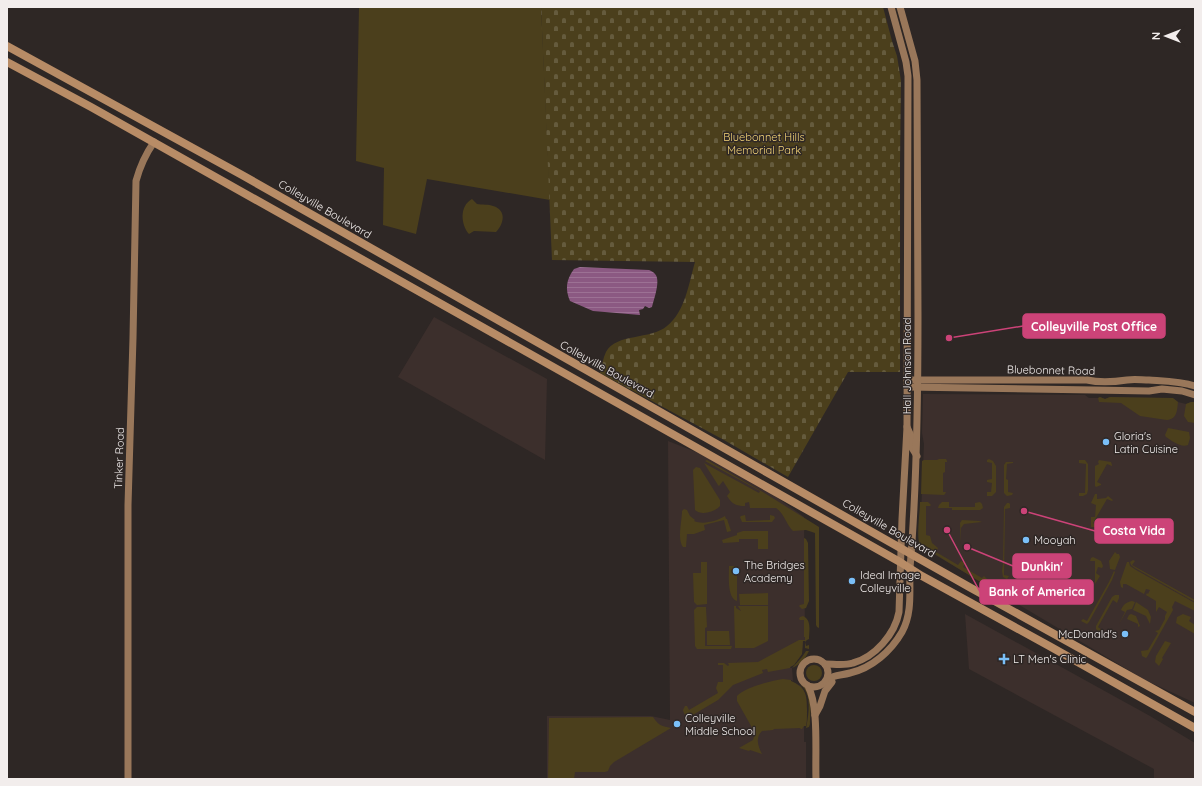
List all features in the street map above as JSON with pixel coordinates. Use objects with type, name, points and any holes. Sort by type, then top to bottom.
[{"type":"main road","name":"Hall Johnson Road","points":[[825,664],[848,664],[857,662],[863,658],[880,646],[893,630],[899,612],[907,427],[908,76],[906,62],[891,7]]},
{"type":"main road","name":"Hall Johnson Road","points":[[823,684],[833,676],[849,674],[878,659],[898,638],[908,615],[917,456],[917,80],[915,61],[900,7]]},
{"type":"main road","name":"Colleyville Boulevard","points":[[7,46],[162,130],[1084,651],[1195,712]]},
{"type":"main road","points":[[7,62],[154,142],[1195,728]]},
{"type":"main road","name":"Tinker Road","points":[[128,779],[128,505],[136,181],[142,162],[154,142]]},
{"type":"main road","points":[[314,233],[319,219]]},
{"type":"main road","name":"Bluebonnet Road","points":[[907,384],[1012,380],[1087,380],[1120,382],[1139,380],[1187,383],[1195,386]]},
{"type":"main road","points":[[1011,389],[1012,380]]},
{"type":"main road","points":[[1093,381],[1093,390]]},
{"type":"main road","points":[[1182,391],[1187,383]]},
{"type":"main road","name":"Bluebonnet Road","points":[[918,384],[1011,389],[1149,391],[1162,389],[1182,391],[1195,395]]},
{"type":"main road","points":[[626,409],[634,396]]},
{"type":"main road","points":[[907,427],[911,436],[912,448],[917,456]]},
{"type":"main road","points":[[893,630],[898,638]]},
{"type":"main road","points":[[863,658],[867,666]]},
{"type":"main road","points":[[814,715],[823,684],[829,674],[825,664],[821,661],[810,659],[801,669],[801,676],[803,682],[808,686],[813,699],[816,779]]},
{"type":"main road","points":[[814,715],[820,706],[823,694],[827,688],[834,680],[849,674]]},
{"type":"main road","points":[[808,686],[812,687],[823,684]]},
{"type":"shaded area","points":[[580,267],[649,270],[655,273],[657,281],[652,307],[649,308],[645,306],[643,309],[639,310],[640,315],[593,311],[570,301],[567,292],[569,277],[574,269]]},
{"type":"shaded area","points":[[434,317],[547,379],[545,460],[398,377]]},
{"type":"shaded area","points":[[923,394],[1085,395],[1089,398],[1164,398],[1174,399],[1178,402],[1186,404],[1195,402],[1195,703],[1145,680],[932,553],[920,536],[924,444],[922,433]]},
{"type":"shaded area","points":[[668,441],[704,455],[763,487],[804,517],[805,641],[803,641],[802,654],[794,665],[790,667],[792,668],[793,681],[791,681],[801,686],[806,697],[807,721],[806,726],[804,726],[804,742],[806,742],[806,779],[547,779],[547,716],[651,716],[670,720]]},
{"type":"shaded area","points":[[965,614],[1150,716],[1195,743],[1195,779],[1154,779],[1154,769],[969,669]]},
{"type":"green space","points":[[359,7],[541,7],[550,200],[427,179],[416,234],[383,225],[384,168],[356,161]]},
{"type":"green space","name":"Bluebonnet Hills Memorial Park","points":[[541,7],[883,7],[897,56],[901,81],[900,372],[848,372],[788,477],[724,440],[600,373],[605,354],[611,346],[625,339],[660,330],[673,320],[686,297],[695,262],[552,260]]},
{"type":"green space","points":[[472,199],[477,204],[491,205],[500,211],[503,218],[499,229],[496,232],[474,231],[469,234],[466,230],[463,221],[463,211],[468,202]]},
{"type":"green space","points":[[1100,397],[1105,399],[1110,397],[1173,398],[1178,402],[1177,411],[1173,418],[1167,420],[1140,416],[1121,403],[1099,402],[1098,398]]},
{"type":"green space","points":[[1195,402],[1195,423],[1188,422],[1184,416],[1186,404]]},
{"type":"green space","points":[[1168,428],[1189,432],[1190,438],[1188,445],[1182,446],[1166,437],[1165,435]]},
{"type":"green space","points":[[946,459],[947,461],[945,462],[945,472],[943,473],[943,492],[946,492],[945,494],[921,494],[922,461]]},
{"type":"green space","points":[[989,459],[993,461],[996,466],[996,492],[992,496],[987,496],[987,492],[991,492],[992,483],[987,482],[987,480],[992,479],[992,463],[987,462]]},
{"type":"green space","points":[[707,460],[761,491],[819,527],[819,628],[816,625],[815,533],[806,530],[793,531],[779,510],[776,508],[750,508],[749,502],[745,503],[745,506],[739,506],[733,503],[727,496],[730,492],[723,481],[719,486],[704,463],[759,493],[760,491],[705,461]]},
{"type":"green space","points":[[1079,460],[1085,460],[1088,464],[1088,490],[1087,494],[1083,496],[1079,496],[1079,493],[1085,493],[1086,464],[1079,463]]},
{"type":"green space","points":[[1099,460],[1111,462],[1112,466],[1107,464],[1097,482],[1101,485],[1096,487],[1095,466],[1099,464]]},
{"type":"green space","points":[[1006,462],[1013,462],[1007,464],[1006,479],[1008,480],[1008,492],[1013,493],[1012,495],[1007,496],[1004,493],[1004,465]]},
{"type":"green space","points":[[696,467],[700,468],[720,500],[720,506],[718,508],[704,513],[695,510],[693,470]]},
{"type":"green space","points":[[1095,494],[1097,494],[1097,499],[1106,498],[1108,496],[1113,500],[1107,499],[1093,523],[1096,527],[1091,527],[1091,517],[1095,517],[1096,505],[1091,503]]},
{"type":"green space","points":[[920,502],[928,502],[931,505],[926,506],[926,535],[930,536],[932,543],[938,548],[936,552],[958,565],[961,561],[965,563],[963,567],[982,578],[984,576],[989,581],[987,586],[920,545],[918,531]]},
{"type":"green space","points":[[942,502],[949,502],[949,507],[975,507],[975,503],[980,502],[983,508],[980,510],[952,510],[952,508],[938,508]]},
{"type":"green space","points":[[1007,503],[1010,504],[1010,508],[1005,509],[1004,575],[1009,576],[1007,579],[1003,577],[1002,571],[1004,507]]},
{"type":"green space","points":[[684,509],[687,510],[690,516],[695,520],[694,521],[702,523],[710,522],[725,516],[731,531],[727,532],[724,520],[704,525],[705,530],[694,534],[687,534],[686,547],[683,547],[681,544],[680,535],[682,511]]},
{"type":"green space","points":[[745,515],[746,521],[770,520],[770,515],[774,516],[775,518],[772,522],[742,522],[740,517]]},
{"type":"green space","points":[[962,520],[982,522],[964,524],[961,528],[961,543],[960,523]]},
{"type":"green space","points":[[743,531],[768,531],[768,549],[758,549],[758,539],[739,539],[739,542],[723,543],[722,540],[737,535],[737,533]]},
{"type":"green space","points":[[804,538],[808,543],[809,601],[806,608],[802,609],[799,606],[804,604]]},
{"type":"green space","points":[[1115,552],[1119,554],[1120,557],[1115,570],[1110,569],[1109,561]]},
{"type":"green space","points":[[1093,557],[1101,561],[1103,566],[1102,568],[1098,567],[1096,573],[1100,576],[1095,584],[1095,561],[1090,561]]},
{"type":"green space","points":[[1133,560],[1135,561],[1132,565],[1195,600],[1195,602],[1135,568],[1131,565],[1130,562]]},
{"type":"green space","points":[[701,562],[707,562],[707,604],[697,605],[694,602],[693,573],[701,573]]},
{"type":"green space","points":[[1127,562],[1129,562],[1130,566],[1136,570],[1195,603],[1195,611],[1175,601],[1172,607],[1173,610],[1146,658],[1142,656],[1141,651],[1148,650],[1158,633],[1155,631],[1159,630],[1167,612],[1159,607],[1156,612],[1156,601],[1146,595],[1150,590],[1146,589],[1144,594],[1126,584],[1123,584],[1123,588],[1121,587],[1120,582]]},
{"type":"green space","points":[[729,566],[737,566],[737,601],[734,599],[730,591]]},
{"type":"green space","points":[[1114,571],[1112,580],[1089,622],[1087,624],[1081,621],[1083,619],[1087,621]]},
{"type":"green space","points":[[768,593],[768,605],[740,605],[739,594]]},
{"type":"green space","points":[[1119,595],[1117,603],[1113,600],[1098,627],[1102,630],[1098,631],[1096,626],[1112,597]]},
{"type":"green space","points":[[1132,601],[1135,602],[1132,609],[1127,610],[1119,624],[1125,612],[1121,610],[1122,608],[1126,603]]},
{"type":"green space","points":[[1136,602],[1148,610],[1151,617],[1150,624],[1146,616],[1133,610]]},
{"type":"green space","points":[[734,606],[741,611],[738,606],[768,606],[768,641],[754,648],[735,648]]},
{"type":"green space","points":[[697,607],[706,607],[707,627],[705,628],[705,646],[732,646],[731,649],[697,649],[695,646],[694,610]]},
{"type":"green space","points":[[1131,614],[1136,616],[1140,626],[1138,627],[1138,624],[1127,619]]},
{"type":"green space","points":[[1183,614],[1191,617],[1189,621],[1195,625],[1195,634],[1176,623],[1177,617]]},
{"type":"green space","points":[[803,616],[809,623],[809,639],[805,642],[803,641],[802,654],[794,665],[790,668],[768,672],[767,669],[762,670],[763,673],[733,685],[718,700],[691,716],[687,716],[685,714],[683,710],[685,706],[687,706],[689,710],[718,693],[716,688],[718,682],[723,682],[723,665],[718,665],[718,663],[724,663],[728,666],[728,663],[758,662],[799,640],[805,640],[804,620],[799,619]]},
{"type":"green space","points":[[707,631],[729,631],[730,645],[707,645]]},
{"type":"green space","points":[[1165,641],[1171,643],[1159,666],[1155,662],[1156,656]]},
{"type":"green space","points":[[805,642],[806,646],[809,645],[809,649],[805,648]]},
{"type":"green space","points":[[806,651],[809,651],[804,659],[792,668],[802,657]]},
{"type":"green space","points":[[814,665],[821,670],[822,673],[817,680],[814,681],[807,676],[806,673],[811,666]]},
{"type":"green space","points":[[783,679],[791,680],[800,686],[805,692],[807,704],[806,726],[802,729],[774,729],[762,731],[758,736],[758,745],[762,754],[739,748],[753,740],[755,733],[737,701],[737,696],[752,687]]},
{"type":"green space","points":[[800,684],[807,692],[809,697],[811,708],[810,724],[809,727],[806,728],[809,705],[808,696]]},
{"type":"green space","points":[[653,717],[661,725],[671,728],[614,762],[608,771],[575,772],[574,779],[548,779],[549,718]]},
{"type":"place","name":"Colleyville Post Office","points":[[949,338]]},
{"type":"place","name":"Gloria's Latin Cuisine","points":[[1106,442]]},
{"type":"place","name":"Costa Vida","points":[[1024,511]]},
{"type":"place","name":"Bank of America","points":[[947,530]]},
{"type":"place","name":"Mooyah","points":[[1026,540]]},
{"type":"place","name":"Dunkin'","points":[[967,547]]},
{"type":"place","name":"The Bridges Academy","points":[[736,571]]},
{"type":"place","name":"Ideal Image Colleyville","points":[[852,581]]},
{"type":"place","name":"McDonald's","points":[[1125,634]]},
{"type":"place","name":"LT Men's Clinic","points":[[1004,659]]},
{"type":"place","name":"Colleyville Middle School","points":[[677,724]]}]
